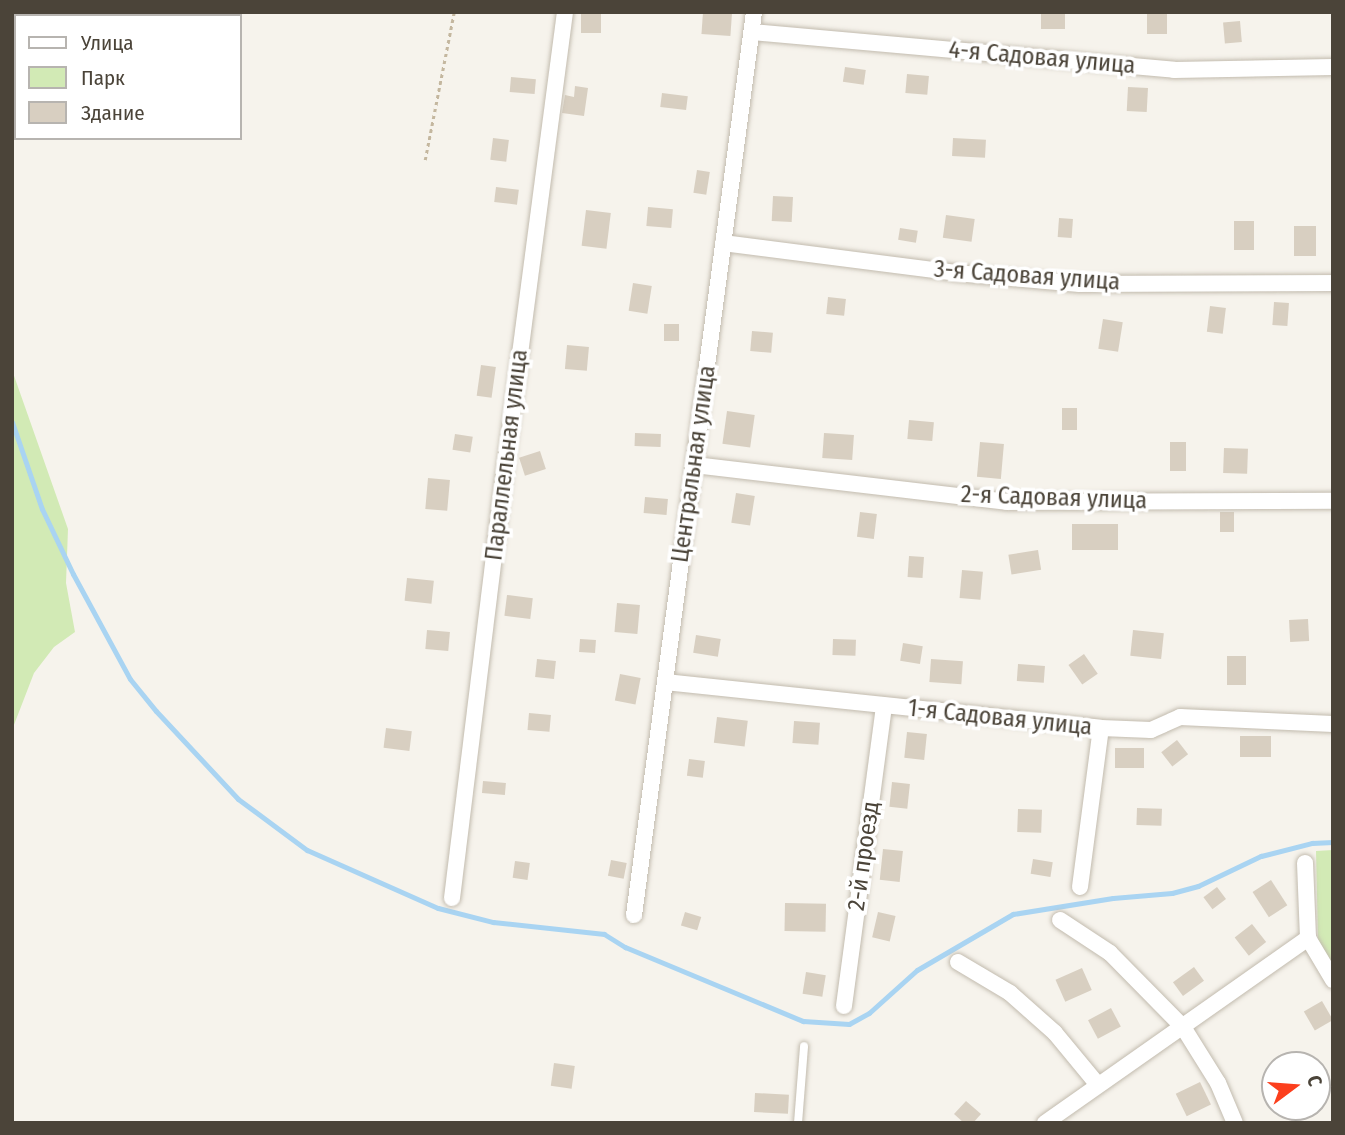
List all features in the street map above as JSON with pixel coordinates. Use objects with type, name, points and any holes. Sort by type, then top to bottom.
[{"type":"street","name":"Параллельная улица","points":[[452,898],[565,12]]},
{"type":"street","name":"Центральная улица","points":[[634,915],[754,12]]},
{"type":"street","name":"4-я Садовая улица","points":[[752,32],[1174,70],[1333,67]]},
{"type":"street","name":"3-я Садовая улица","points":[[723,243],[956,273],[1080,284],[1333,283]]},
{"type":"street","name":"2-я Садовая улица","points":[[694,465],[1007,502],[1333,500]]},
{"type":"street","name":"1-я Садовая улица","points":[[666,682],[1101,728],[1151,730],[1180,717],[1333,724]]},
{"type":"street","name":"2-й проезд","points":[[844,1006],[884,706]]},
{"type":"street","points":[[1080,887],[1101,728]]},
{"type":"street","points":[[1305,863],[1308,937],[1333,980]]},
{"type":"street","points":[[1059,919],[1110,953],[1183,1027],[1218,1083],[1235,1123]]},
{"type":"street","points":[[1045,1123],[1308,937]]},
{"type":"street","points":[[958,962],[1010,993],[1055,1032],[1098,1085]]},
{"type":"lane","points":[[798,1123],[804,1046]]},
{"type":"path","points":[[425,160],[454,12]]},
{"type":"green space","points":[[12,370],[68,529],[66,583],[75,632],[54,647],[34,673],[12,730]]},
{"type":"green space","points":[[1333,850],[1333,965],[1318,940],[1316,851]]},
{"type":"building","points":[[581,12],[601,12],[601,33],[581,33]]},
{"type":"building","points":[[703,12],[732,14],[730,36],[701,34]]},
{"type":"building","points":[[1041,12],[1065,12],[1065,29],[1041,29]]},
{"type":"building","points":[[1147,12],[1167,12],[1167,34],[1147,34]]},
{"type":"building","points":[[1240,21],[1242,42],[1225,43],[1223,22]]},
{"type":"building","points":[[845,67],[866,70],[864,85],[843,82]]},
{"type":"building","points":[[907,74],[929,76],[927,95],[905,93]]},
{"type":"building","points":[[511,77],[536,79],[535,94],[510,92]]},
{"type":"building","points":[[575,86],[588,88],[584,116],[562,113],[565,95],[574,97]]},
{"type":"building","points":[[1128,87],[1148,88],[1147,112],[1127,111]]},
{"type":"building","points":[[662,93],[688,96],[686,110],[660,107]]},
{"type":"building","points":[[493,138],[509,140],[506,162],[490,160]]},
{"type":"building","points":[[953,138],[986,140],[985,158],[952,156]]},
{"type":"building","points":[[697,170],[710,172],[706,195],[693,193]]},
{"type":"building","points":[[496,187],[519,190],[517,205],[494,202]]},
{"type":"building","points":[[773,196],[793,197],[792,222],[772,221]]},
{"type":"building","points":[[648,207],[673,209],[671,228],[646,226]]},
{"type":"building","points":[[586,210],[611,213],[606,249],[582,246]]},
{"type":"building","points":[[946,215],[975,219],[972,242],[943,238]]},
{"type":"building","points":[[1059,218],[1073,219],[1072,238],[1058,237]]},
{"type":"building","points":[[1234,221],[1254,221],[1254,250],[1234,250]]},
{"type":"building","points":[[1294,226],[1316,226],[1316,256],[1294,256]]},
{"type":"building","points":[[900,228],[918,231],[916,243],[898,240]]},
{"type":"building","points":[[633,283],[652,286],[647,314],[629,311]]},
{"type":"building","points":[[828,297],[846,299],[844,316],[826,314]]},
{"type":"building","points":[[1274,302],[1289,303],[1287,326],[1272,325]]},
{"type":"building","points":[[1210,306],[1226,308],[1223,334],[1207,332]]},
{"type":"building","points":[[1103,319],[1123,322],[1118,352],[1098,349]]},
{"type":"building","points":[[664,324],[679,324],[679,341],[664,341]]},
{"type":"building","points":[[752,331],[773,333],[771,353],[750,351]]},
{"type":"building","points":[[567,345],[589,347],[587,371],[565,369]]},
{"type":"building","points":[[481,365],[496,367],[492,398],[477,396]]},
{"type":"building","points":[[1062,408],[1077,408],[1077,430],[1062,430]]},
{"type":"building","points":[[727,411],[755,415],[750,448],[722,444]]},
{"type":"building","points":[[909,420],[934,422],[932,441],[907,439]]},
{"type":"building","points":[[635,433],[661,434],[661,447],[635,446]]},
{"type":"building","points":[[824,433],[854,435],[852,460],[822,458]]},
{"type":"building","points":[[455,434],[473,437],[470,453],[452,450]]},
{"type":"building","points":[[980,442],[1004,444],[1001,479],[977,477]]},
{"type":"building","points":[[1170,442],[1186,442],[1186,471],[1170,471]]},
{"type":"building","points":[[1224,448],[1248,449],[1247,474],[1223,473]]},
{"type":"building","points":[[540,451],[546,469],[525,476],[519,458]]},
{"type":"building","points":[[428,478],[450,480],[447,511],[425,509]]},
{"type":"building","points":[[736,493],[755,496],[750,526],[731,523]]},
{"type":"building","points":[[645,497],[668,499],[667,515],[644,513]]},
{"type":"building","points":[[860,512],[877,514],[874,539],[857,537]]},
{"type":"building","points":[[1220,512],[1234,512],[1234,532],[1220,532]]},
{"type":"building","points":[[1072,524],[1118,524],[1118,550],[1072,550]]},
{"type":"building","points":[[1038,550],[1041,570],[1011,574],[1008,555]]},
{"type":"building","points":[[909,556],[924,557],[922,578],[908,577]]},
{"type":"building","points":[[962,570],[983,572],[980,600],[960,598]]},
{"type":"building","points":[[407,578],[434,581],[431,604],[405,601]]},
{"type":"building","points":[[507,595],[533,598],[530,619],[504,616]]},
{"type":"building","points":[[617,603],[640,605],[637,634],[614,632]]},
{"type":"building","points":[[1308,619],[1309,641],[1290,642],[1289,620]]},
{"type":"building","points":[[427,630],[450,632],[448,651],[425,649]]},
{"type":"building","points":[[1133,630],[1164,633],[1161,659],[1130,656]]},
{"type":"building","points":[[696,635],[721,639],[718,657],[693,653]]},
{"type":"building","points":[[580,639],[596,640],[595,653],[579,652]]},
{"type":"building","points":[[833,639],[856,640],[855,656],[832,655]]},
{"type":"building","points":[[903,643],[923,646],[920,664],[900,661]]},
{"type":"building","points":[[1084,654],[1098,674],[1082,685],[1068,665]]},
{"type":"building","points":[[1227,656],[1246,656],[1246,685],[1227,685]]},
{"type":"building","points":[[537,659],[556,661],[554,679],[535,677]]},
{"type":"building","points":[[931,659],[963,661],[961,684],[929,682]]},
{"type":"building","points":[[1018,664],[1045,666],[1044,683],[1017,681]]},
{"type":"building","points":[[620,674],[641,678],[635,705],[615,701]]},
{"type":"building","points":[[529,713],[551,715],[549,732],[528,730]]},
{"type":"building","points":[[717,717],[748,721],[745,747],[714,743]]},
{"type":"building","points":[[794,721],[820,723],[818,745],[792,743]]},
{"type":"building","points":[[386,728],[412,731],[409,751],[384,748]]},
{"type":"building","points":[[907,732],[927,734],[924,760],[904,758]]},
{"type":"building","points":[[1240,736],[1271,736],[1271,757],[1240,757]]},
{"type":"building","points":[[1177,740],[1188,754],[1172,766],[1161,752]]},
{"type":"building","points":[[1115,748],[1144,748],[1144,768],[1115,768]]},
{"type":"building","points":[[689,759],[705,761],[703,778],[687,776]]},
{"type":"building","points":[[483,781],[506,783],[505,795],[482,793]]},
{"type":"building","points":[[892,782],[910,784],[907,809],[889,807]]},
{"type":"building","points":[[1137,808],[1162,809],[1161,826],[1136,825]]},
{"type":"building","points":[[1018,809],[1042,810],[1041,833],[1017,832]]},
{"type":"building","points":[[883,849],[903,851],[900,882],[880,880]]},
{"type":"building","points":[[1033,859],[1053,862],[1050,877],[1031,874]]},
{"type":"building","points":[[611,860],[627,863],[624,879],[608,876]]},
{"type":"building","points":[[515,861],[530,863],[527,880],[513,878]]},
{"type":"building","points":[[1271,880],[1287,905],[1269,917],[1253,892]]},
{"type":"building","points":[[1217,887],[1226,899],[1212,909],[1203,897]]},
{"type":"building","points":[[785,903],[826,904],[826,932],[785,931]]},
{"type":"building","points":[[685,912],[701,917],[697,930],[681,925]]},
{"type":"building","points":[[878,912],[896,916],[890,941],[872,937]]},
{"type":"building","points":[[1252,924],[1266,942],[1249,956],[1235,938]]},
{"type":"building","points":[[1194,967],[1204,981],[1183,996],[1173,982]]},
{"type":"building","points":[[1082,968],[1092,990],[1065,1002],[1056,980]]},
{"type":"building","points":[[806,972],[826,975],[822,997],[803,994]]},
{"type":"building","points":[[1322,1001],[1333,1020],[1315,1031],[1304,1012]]},
{"type":"building","points":[[1111,1008],[1121,1027],[1098,1039],[1088,1020]]},
{"type":"building","points":[[554,1063],[575,1066],[572,1089],[551,1086]]},
{"type":"building","points":[[1200,1082],[1211,1104],[1187,1116],[1176,1094]]},
{"type":"building","points":[[755,1093],[789,1095],[788,1114],[754,1112]]},
{"type":"building","points":[[966,1101],[981,1114],[973,1123],[964,1123],[954,1114]]},
{"type":"waterway","points":[[12,422],[42,509],[73,574],[130,679],[156,711],[238,799],[307,850],[438,908],[493,922],[604,934],[625,947],[803,1021],[849,1024],[869,1013],[917,970],[1013,914],[1113,898],[1172,893],[1198,886],[1261,856],[1312,843],[1333,842]]}]
